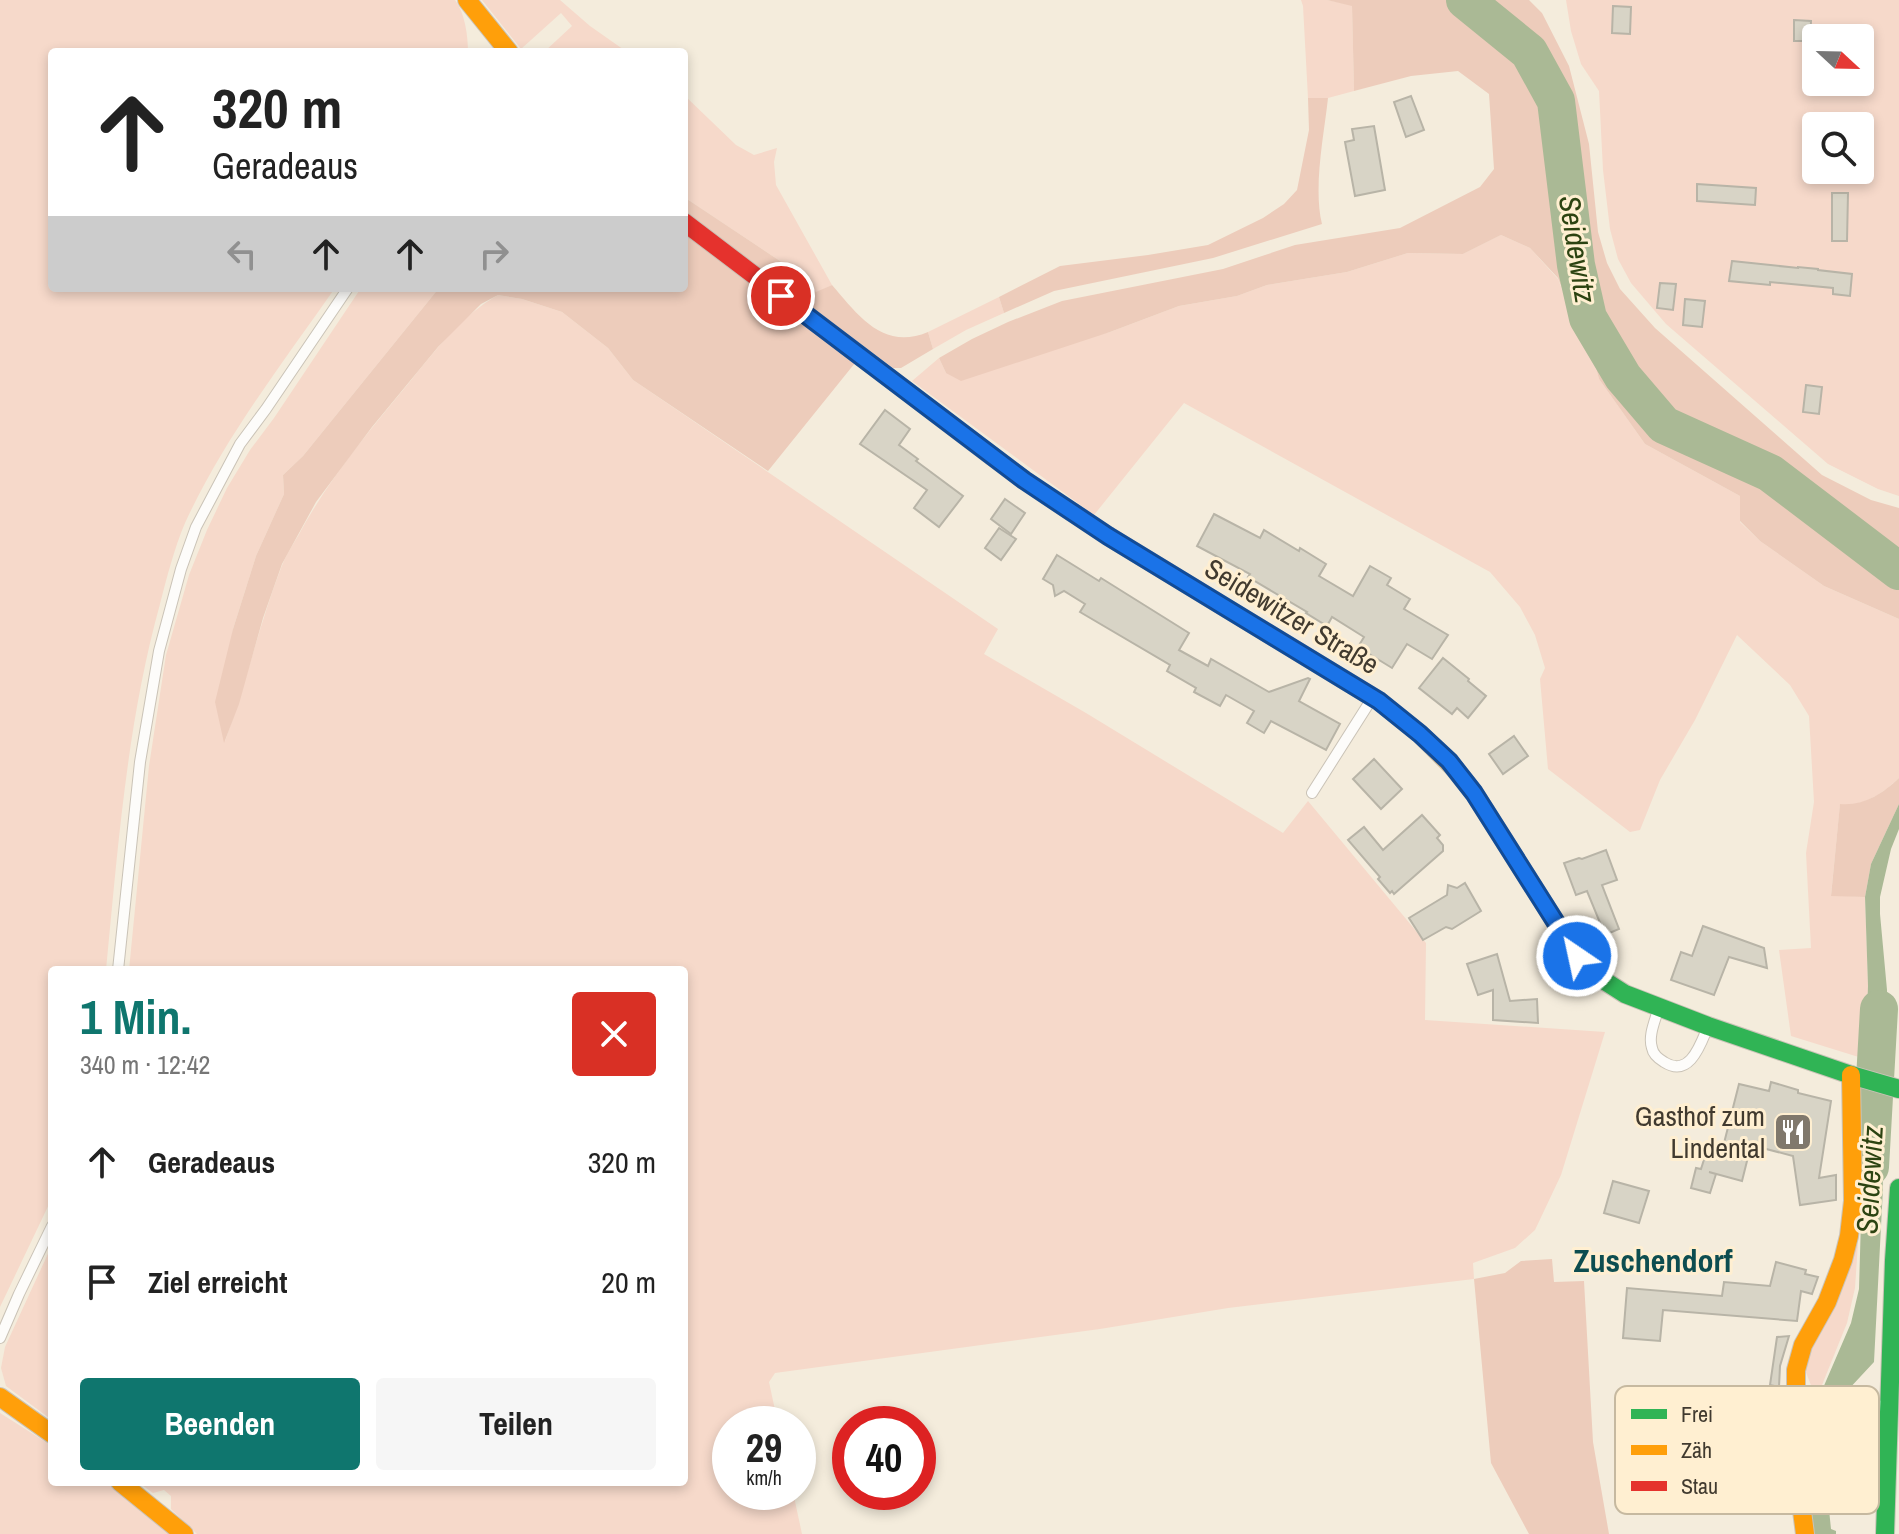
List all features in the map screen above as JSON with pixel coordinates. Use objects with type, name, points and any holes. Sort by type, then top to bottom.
[{"type":"street","points":[[467,0],[503,48]]},
{"type":"street","name":"Seidewitzer Straße","points":[[688,225],[1036,488],[1108,536],[1373,697],[1420,734],[1449,761],[1468,785],[1577,956],[1600,978],[1616,989],[1659,1008],[1892,1087]]},
{"type":"street","points":[[1801,1386],[1796,1370],[1803,1345],[1827,1302],[1849,1236],[1858,1077]]},
{"type":"street","points":[[1885,1534],[1899,1188]]},
{"type":"street","points":[[0,1397],[48,1431]]},
{"type":"street","points":[[125,1486],[180,1531]]},
{"type":"street","points":[[1802,1514],[1805,1534]]},
{"type":"lane","points":[[118,966],[140,762],[159,651],[181,569],[196,527],[240,444],[345,292]]},
{"type":"lane","points":[[1312,793],[1373,697]]},
{"type":"lane","points":[[1659,1008],[1651,1038],[1652,1050],[1670,1066],[1690,1062],[1698,1052],[1708,1026]]},
{"type":"lane","points":[[0,1338],[48,1234]]},
{"type":"lane","points":[[1879,1406],[1889,1407]]},
{"type":"shaded area","points":[[0,0],[455,0],[465,25],[468,48],[48,48],[48,292],[332,292],[217,461],[185,523],[174,553],[139,694],[120,832],[106,966],[48,966],[48,1206],[0,1307]]},
{"type":"shaded area","points":[[482,0],[560,0],[621,48],[548,48],[572,26],[561,13],[520,48]]},
{"type":"shaded area","points":[[1301,0],[1327,0],[1352,5],[1354,91],[1328,98],[1308,98]]},
{"type":"shaded area","points":[[1327,0],[1529,0],[1542,13],[1569,66],[1589,144],[1598,232],[1607,263],[1620,289],[1655,328],[1822,475],[1871,500],[1899,508],[1899,619],[1824,586],[1760,541],[1740,521],[1740,496],[1645,444],[1599,379],[1591,350],[1558,278],[1530,248],[1501,235],[1463,254],[1408,253],[1347,272],[1267,285],[1237,296],[1179,306],[961,381],[946,373],[939,358],[1008,322],[1062,301],[1223,269],[1295,245],[1400,228],[1480,187],[1494,169],[1489,94],[1458,71],[1411,76],[1354,91],[1352,6]]},
{"type":"shaded area","points":[[1566,0],[1899,0],[1899,496],[1828,464],[1666,324],[1631,283],[1618,259],[1610,229],[1599,91],[1581,64]]},
{"type":"shaded area","points":[[1308,98],[1328,98],[1319,178],[1322,224],[1213,258],[1054,291],[1004,313],[999,297],[1060,266],[1208,245],[1284,204],[1297,190],[1309,130]]},
{"type":"shaded area","points":[[688,99],[736,145],[754,155],[777,148],[774,162],[776,185],[832,285],[816,293],[780,261],[688,200]]},
{"type":"shaded area","points":[[688,200],[780,261],[816,292],[832,285],[873,327],[898,337],[928,332],[933,349],[901,368],[893,368],[688,215]]},
{"type":"shaded area","points":[[688,235],[855,363],[768,471],[633,380],[608,348],[562,312],[498,295],[481,304],[438,347],[316,502],[282,564],[224,743],[215,702],[233,629],[256,556],[284,494],[283,475],[303,456],[436,292],[688,292]]},
{"type":"shaded area","points":[[1501,235],[1530,248],[1558,279],[1591,350],[1599,379],[1645,444],[1740,496],[1740,522],[1760,541],[1824,586],[1899,619],[1899,778],[1872,798],[1840,805],[1831,895],[1865,897],[1868,986],[1865,1059],[1791,1036],[1779,950],[1811,948],[1806,853],[1814,802],[1809,716],[1790,685],[1737,635],[1695,720],[1660,780],[1640,830],[1630,832],[1548,769],[1540,679],[1545,668],[1535,635],[1520,607],[1490,572],[1184,403],[1094,515],[912,381],[939,358],[946,373],[1110,332],[1179,306],[1237,296],[1267,285],[1347,272],[1408,253],[1463,254]]},
{"type":"shaded area","points":[[358,292],[436,292],[303,456],[283,475],[284,494],[256,556],[233,629],[225,741],[284,560],[322,495],[364,438],[438,347],[485,303],[498,295],[562,312],[608,348],[633,380],[998,629],[984,654],[1283,833],[1308,801],[1426,943],[1425,1020],[1605,1032],[1561,1175],[1535,1230],[1515,1248],[1473,1263],[1474,1279],[1228,1308],[1100,1329],[775,1373],[769,1382],[774,1406],[712,1406],[712,1510],[797,1510],[802,1534],[197,1534],[171,1509],[171,1496],[164,1490],[153,1493],[143,1486],[688,1486],[688,966],[129,966],[149,766],[166,655],[189,575],[207,530],[250,450]]},
{"type":"shaded area","points":[[999,297],[1004,313],[933,349],[928,332]]},
{"type":"shaded area","points":[[1899,778],[1899,804],[1871,864],[1865,897],[1831,896],[1840,804],[1872,798]]},
{"type":"shaded area","points":[[1858,1243],[1855,1288],[1847,1323],[1822,1386],[1811,1386],[1802,1362]]},
{"type":"shaded area","points":[[48,1254],[48,1417],[6,1386],[1,1368],[5,1347]]},
{"type":"shaded area","points":[[1552,1259],[1554,1282],[1584,1281],[1593,1442],[1609,1534],[1529,1534],[1491,1463],[1474,1279],[1505,1273],[1521,1261]]},
{"type":"shaded area","points":[[0,1413],[48,1443],[48,1486],[111,1486],[171,1534],[0,1534]]},
{"type":"water","points":[[1899,804],[1899,829],[1880,897],[1887,990],[1887,1038],[1883,1061],[1865,1059],[1868,986],[1865,897],[1871,864]]},
{"type":"water","points":[[1864,1115],[1880,1117],[1883,1188],[1874,1362],[1852,1386],[1824,1386],[1851,1323],[1859,1289]]},
{"type":"water","points":[[1829,1514],[1831,1529],[1836,1534],[1814,1534],[1809,1516]]},
{"type":"building","points":[[1613,6],[1631,7],[1630,34],[1612,33]]},
{"type":"building","points":[[1794,20],[1811,21],[1811,24],[1802,24],[1802,41],[1794,41]]},
{"type":"building","points":[[1411,96],[1424,130],[1406,137],[1394,102]]},
{"type":"building","points":[[1374,126],[1385,190],[1355,196],[1345,142],[1354,140],[1352,129]]},
{"type":"building","points":[[1697,184],[1756,188],[1755,205],[1697,201]]},
{"type":"building","points":[[1832,193],[1848,193],[1847,241],[1832,241]]},
{"type":"building","points":[[1732,261],[1852,274],[1850,296],[1833,294],[1833,288],[1729,281]]},
{"type":"building","points":[[1660,283],[1676,284],[1673,310],[1657,308]]},
{"type":"building","points":[[1685,299],[1705,301],[1702,327],[1683,325]]},
{"type":"building","points":[[1806,385],[1822,387],[1819,414],[1803,412]]},
{"type":"building","points":[[885,410],[910,429],[899,445],[963,496],[939,527],[914,508],[927,490],[860,444]]},
{"type":"building","points":[[1005,499],[1025,513],[1011,534],[991,519]]},
{"type":"building","points":[[1214,514],[1260,538],[1264,530],[1299,551],[1300,548],[1326,564],[1319,576],[1353,596],[1370,566],[1391,578],[1387,585],[1410,599],[1404,609],[1448,635],[1432,659],[1407,644],[1392,668],[1358,647],[1364,637],[1332,617],[1327,626],[1248,577],[1250,574],[1197,546]]},
{"type":"building","points":[[999,528],[1016,539],[1001,560],[985,548]]},
{"type":"building","points":[[1057,555],[1099,581],[1101,578],[1189,633],[1179,650],[1208,666],[1211,659],[1269,692],[1310,679],[1299,701],[1340,724],[1326,750],[1271,721],[1264,733],[1247,723],[1254,711],[1226,695],[1220,706],[1194,692],[1196,688],[1167,671],[1170,665],[1080,612],[1085,604],[1064,591],[1055,596],[1053,585],[1043,579]]},
{"type":"building","points":[[1443,658],[1486,696],[1468,718],[1457,708],[1452,714],[1419,688]]},
{"type":"building","points":[[1514,736],[1528,756],[1503,774],[1489,754]]},
{"type":"building","points":[[1374,759],[1402,789],[1381,809],[1353,779]]},
{"type":"building","points":[[1422,815],[1440,835],[1437,838],[1443,845],[1443,851],[1394,894],[1392,891],[1390,893],[1348,840],[1364,827],[1383,850]]},
{"type":"building","points":[[1606,850],[1617,880],[1602,885],[1619,929],[1605,935],[1587,891],[1576,895],[1564,863]]},
{"type":"building","points":[[1465,883],[1481,911],[1452,929],[1446,927],[1423,940],[1409,918],[1447,895],[1448,885],[1457,888]]},
{"type":"building","points":[[1703,926],[1764,948],[1767,968],[1729,957],[1714,995],[1671,980],[1681,952],[1692,956]]},
{"type":"building","points":[[1497,954],[1510,1001],[1537,999],[1538,1023],[1493,1020],[1493,990],[1478,995],[1467,964]]},
{"type":"building","name":"Gasthof zum Lindental","points":[[1771,1082],[1831,1101],[1819,1178],[1836,1175],[1836,1200],[1800,1205],[1793,1156],[1751,1145],[1742,1181],[1709,1172],[1716,1174],[1710,1193],[1691,1188],[1696,1168],[1701,1169],[1707,1150],[1721,1155],[1739,1084],[1769,1091]]},
{"type":"building","points":[[1613,1181],[1649,1191],[1639,1223],[1604,1213]]},
{"type":"building","points":[[1776,1262],[1806,1270],[1805,1274],[1818,1277],[1812,1294],[1801,1291],[1797,1321],[1663,1310],[1660,1341],[1623,1338],[1627,1288],[1722,1296],[1724,1282],[1770,1286]]},
{"type":"building","points":[[1789,1336],[1780,1366],[1779,1386],[1774,1386],[1770,1385],[1777,1337]]},
{"type":"waterway","name":"Seidewitz","points":[[1465,0],[1529,52],[1556,101],[1576,265],[1588,318],[1623,377],[1664,425],[1770,473],[1899,571]]},
{"type":"waterway","name":"Seidewitz","points":[[1870,1167],[1879,1009]]},
{"type":"traffic: fast","points":[[1454,768],[1474,793],[1577,956],[1600,978],[1625,994],[1708,1026],[1899,1089]]},
{"type":"traffic: fast","points":[[1885,1534],[1899,1188]]},
{"type":"traffic: slow","points":[[467,0],[506,48]]},
{"type":"traffic: slow","points":[[992,456],[1108,536],[1379,701],[1420,734],[1454,768]]},
{"type":"traffic: slow","points":[[1796,1386],[1796,1370],[1803,1345],[1827,1302],[1849,1236],[1853,1201],[1851,1075]]},
{"type":"traffic: slow","points":[[0,1397],[48,1431]]},
{"type":"traffic: slow","points":[[125,1486],[184,1534]]},
{"type":"traffic: slow","points":[[1802,1514],[1805,1534]]},
{"type":"traffic: jam","points":[[688,225],[992,456]]},
{"type":"place","name":"Gasthof zum Lindental","points":[[1793,1132]]},
{"type":"district","name":"Zuschendorf","points":[[1653,1261]]},
{"type":"route","points":[[781,296],[1024,480],[1108,536],[1379,701],[1420,734],[1449,761],[1474,793],[1577,956]]}]
